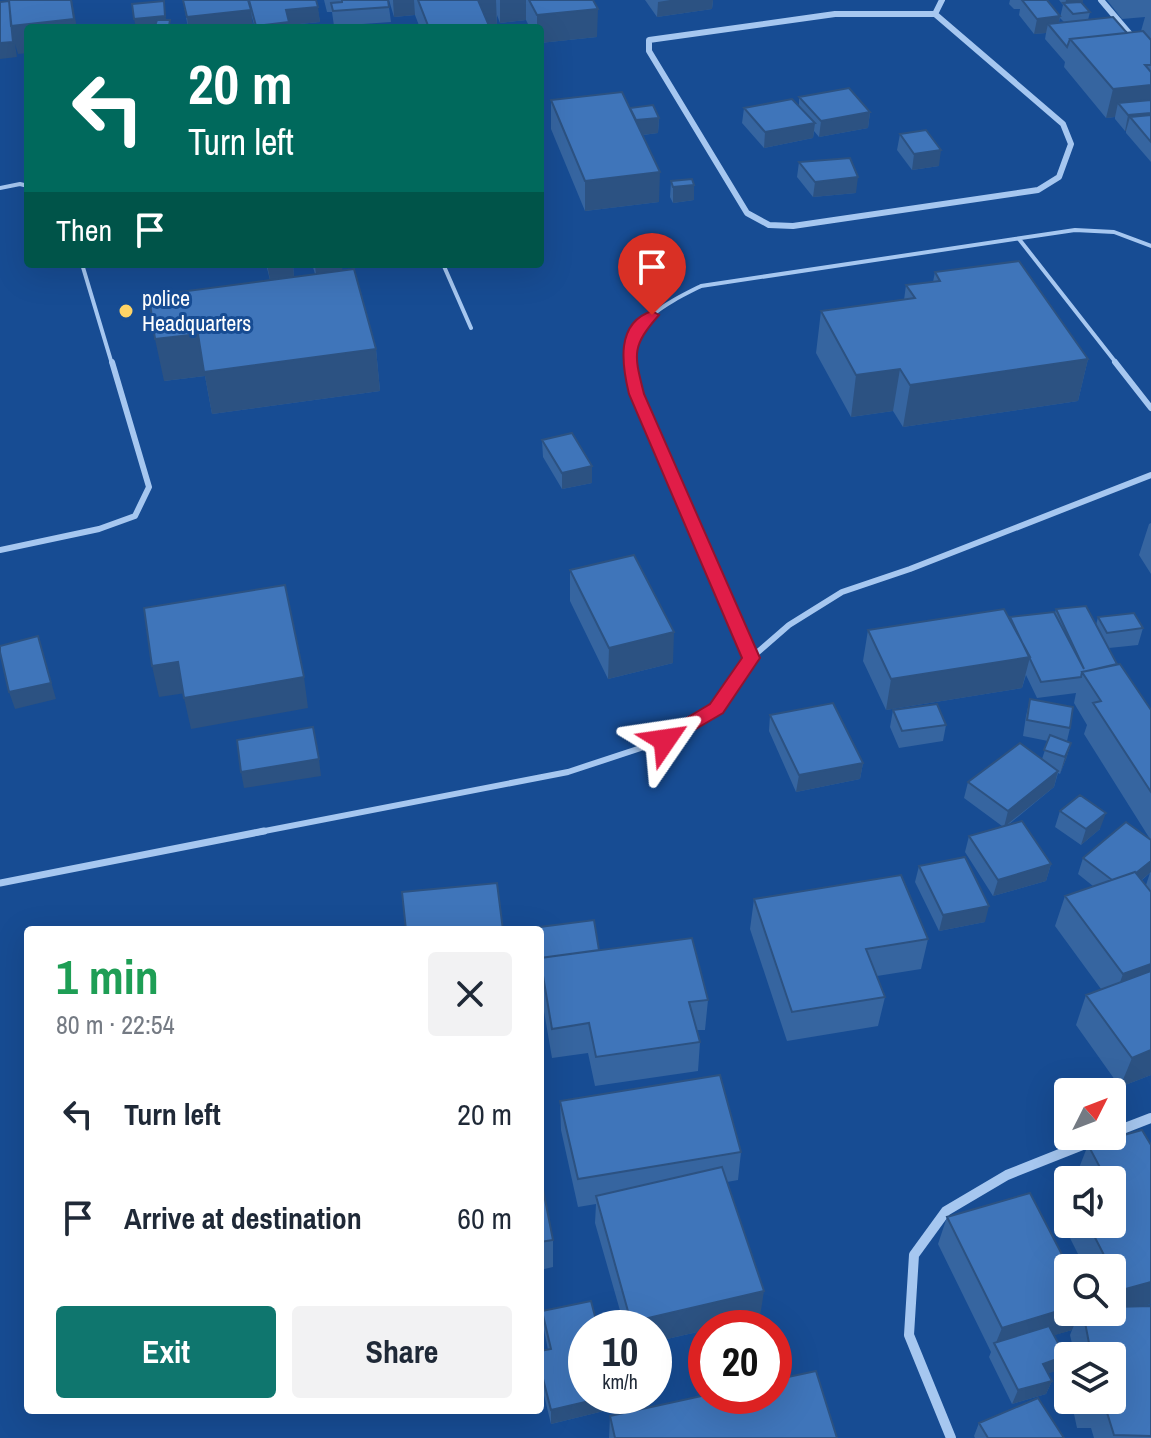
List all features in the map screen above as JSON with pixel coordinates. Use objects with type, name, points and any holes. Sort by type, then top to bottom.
[{"type":"street","points":[[935,14],[942,0]]},
{"type":"street","points":[[1101,0],[1141,47]]},
{"type":"street","points":[[935,14],[1063,124],[1071,144],[1059,177],[1038,190],[831,221],[769,225],[747,213],[649,51],[649,40],[819,16],[935,14]]},
{"type":"street","points":[[1126,1128],[1151,1118]]},
{"type":"street","points":[[951,1438],[909,1335],[914,1255],[946,1211],[1007,1175],[1070,1150]]},
{"type":"lane","points":[[0,188],[24,185]]},
{"type":"lane","points":[[751,658],[637,394],[628,358],[638,327],[665,303],[701,286],[1102,229],[1130,235],[1151,246]]},
{"type":"lane","points":[[1019,239],[1151,408]]},
{"type":"lane","points":[[0,550],[99,529],[135,516],[149,487],[83,268]]},
{"type":"lane","points":[[445,268],[471,328]]},
{"type":"lane","points":[[0,883],[568,772],[665,740],[716,708],[751,658],[789,625],[842,592],[910,569],[1151,475]]},
{"type":"building","points":[[9,0],[71,0],[74,19],[11,26]]},
{"type":"building","points":[[183,0],[248,0],[251,10],[187,17]]},
{"type":"building","points":[[249,0],[316,0],[318,7],[286,10],[289,22],[255,24]]},
{"type":"building","points":[[342,0],[388,0],[389,7],[333,11],[331,3]]},
{"type":"building","points":[[418,0],[478,0],[488,24],[427,24]]},
{"type":"building","points":[[529,0],[593,0],[598,9],[537,15]]},
{"type":"building","points":[[1022,0],[1047,0],[1060,16],[1037,19]]},
{"type":"building","points":[[9,1],[13,42],[0,43],[0,2]]},
{"type":"building","points":[[164,1],[165,16],[134,19],[132,4]]},
{"type":"building","points":[[1081,2],[1090,12],[1073,14],[1063,3]]},
{"type":"building","points":[[1113,17],[1127,33],[1070,39],[1067,47],[1048,24]]},
{"type":"building","points":[[157,20],[170,20],[169,24],[156,24]]},
{"type":"building","points":[[1143,31],[1151,40],[1151,65],[1145,65],[1151,72],[1151,85],[1113,89],[1070,39]]},
{"type":"building","points":[[849,88],[870,112],[821,121],[799,97]]},
{"type":"building","points":[[622,92],[660,172],[585,181],[551,100]]},
{"type":"building","points":[[792,99],[815,123],[765,132],[744,108]]},
{"type":"building","points":[[1151,100],[1151,113],[1128,115],[1118,103]]},
{"type":"building","points":[[653,105],[659,118],[636,120],[630,108]]},
{"type":"building","points":[[1151,115],[1151,142],[1130,117]]},
{"type":"building","points":[[926,130],[941,150],[914,154],[900,134]]},
{"type":"building","points":[[850,158],[858,177],[815,182],[799,162]]},
{"type":"building","points":[[692,179],[694,185],[673,187],[671,181]]},
{"type":"building","points":[[1019,261],[1088,359],[910,385],[900,369],[856,375],[821,311],[915,298],[906,285],[940,281],[935,272]]},
{"type":"building","points":[[354,269],[376,349],[204,372],[198,334],[155,339],[149,296]]},
{"type":"building","points":[[572,433],[592,466],[562,473],[542,440]]},
{"type":"building","points":[[634,555],[674,632],[609,648],[570,570]]},
{"type":"building","points":[[285,585],[304,677],[184,698],[178,662],[152,666],[144,608]]},
{"type":"building","points":[[1086,606],[1117,664],[1082,672],[1081,677],[1041,682],[1010,617],[1054,612],[1084,669],[1056,609]]},
{"type":"building","points":[[1004,609],[1030,657],[891,679],[868,630]]},
{"type":"building","points":[[1134,613],[1143,628],[1107,633],[1098,617]]},
{"type":"building","points":[[38,636],[51,683],[9,692],[0,646]]},
{"type":"building","points":[[1120,664],[1151,710],[1151,792],[1093,703],[1101,701],[1082,672]]},
{"type":"building","points":[[1030,699],[1073,707],[1070,728],[1027,720]]},
{"type":"building","points":[[833,703],[863,763],[799,775],[770,715]]},
{"type":"building","points":[[937,704],[946,725],[902,731],[893,710]]},
{"type":"building","points":[[313,727],[319,759],[241,772],[237,740]]},
{"type":"building","points":[[1050,735],[1071,743],[1065,757],[1044,750]]},
{"type":"building","points":[[1020,743],[1058,771],[1008,811],[968,782]]},
{"type":"building","points":[[1080,795],[1106,813],[1086,829],[1060,811]]},
{"type":"building","points":[[1022,821],[1051,864],[998,880],[969,836]]},
{"type":"building","points":[[1126,822],[1151,840],[1151,861],[1136,873],[1112,880],[1083,858]]},
{"type":"building","points":[[965,857],[989,906],[943,915],[919,866]]},
{"type":"building","points":[[1135,872],[1151,892],[1151,964],[1123,974],[1065,896]]},
{"type":"building","points":[[901,875],[928,939],[866,949],[885,997],[792,1012],[754,899]]},
{"type":"building","points":[[497,883],[502,926],[406,926],[402,892]]},
{"type":"building","points":[[594,920],[599,950],[544,957],[544,926]]},
{"type":"building","points":[[692,938],[708,1000],[689,1002],[700,1042],[596,1057],[589,1023],[552,1029],[544,982],[544,957]]},
{"type":"building","points":[[1151,971],[1151,1050],[1132,1058],[1086,995]]},
{"type":"building","points":[[720,1075],[741,1152],[578,1179],[560,1101]]},
{"type":"building","points":[[1142,1130],[1151,1145],[1151,1282],[1126,1289],[1126,1254],[1103,1254],[1095,1238],[1126,1238],[1126,1166],[1099,1166],[1091,1150],[1126,1150],[1126,1134]]},
{"type":"building","points":[[722,1167],[764,1291],[672,1312],[672,1310],[628,1310],[596,1196]]},
{"type":"building","points":[[1030,1193],[1062,1254],[1054,1254],[1054,1312],[1002,1328],[947,1217]]},
{"type":"building","points":[[544,1194],[553,1240],[544,1241]]},
{"type":"building","points":[[591,1301],[593,1310],[568,1310],[568,1406],[551,1410],[544,1383],[544,1350],[551,1349],[544,1311]]},
{"type":"building","points":[[1151,1306],[1151,1436],[1114,1435],[1107,1414],[1126,1414],[1126,1342],[1089,1342],[1086,1326],[1126,1326],[1126,1307]]},
{"type":"building","points":[[1049,1326],[1058,1342],[1054,1342],[1054,1360],[1043,1364],[1052,1381],[1018,1390],[994,1343]]},
{"type":"building","points":[[816,1371],[837,1438],[615,1438],[610,1416],[672,1414],[672,1402],[688,1399],[688,1414],[792,1414],[792,1376]]},
{"type":"building","points":[[1038,1398],[1064,1438],[988,1438],[979,1423]]},
{"type":"place","name":"police Headquarters","points":[[126,311]]},
{"type":"route","points":[[652,315],[638,327],[628,358],[637,394],[751,658],[716,708],[665,740]]}]
